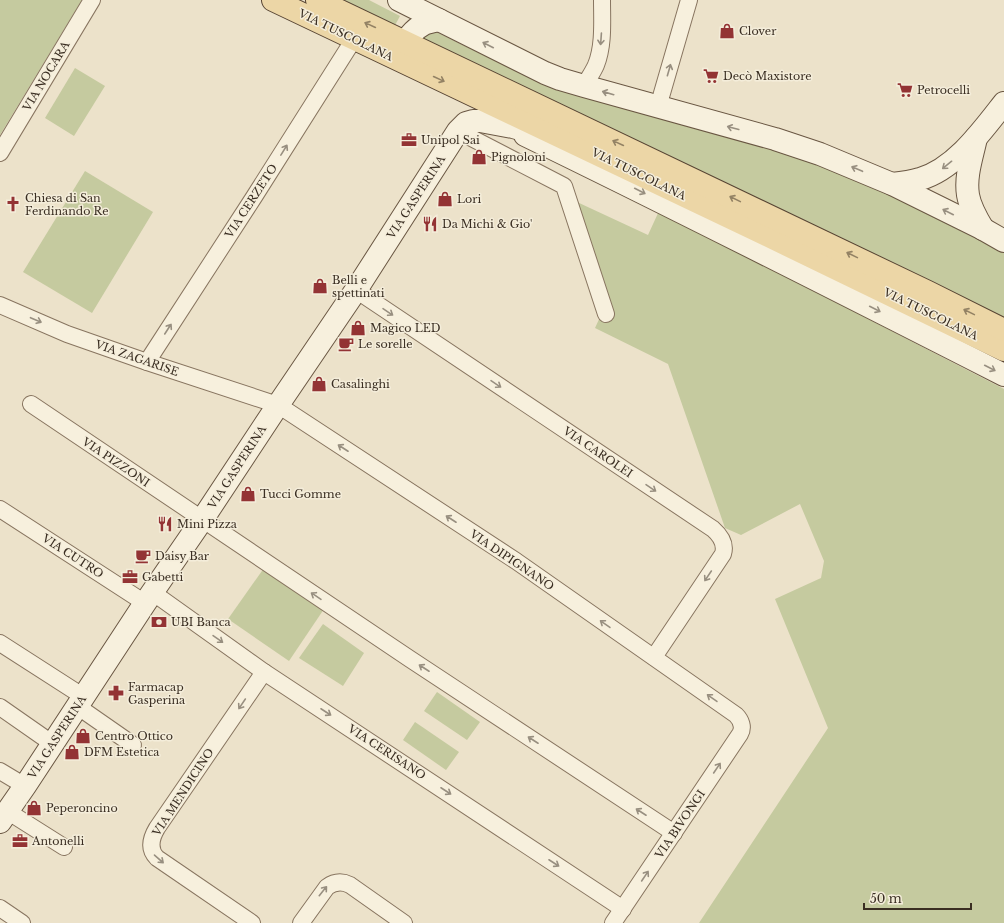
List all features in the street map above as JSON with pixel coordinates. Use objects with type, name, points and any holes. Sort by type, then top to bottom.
[{"type":"main road","name":"VIA TUSCOLANA","points":[[273,0],[407,65],[585,148],[1004,350]]},
{"type":"main road","name":"VIA TUSCOLANA","points":[[317,0],[1004,330]]},
{"type":"street","name":"VIA NOCARA","points":[[0,153],[92,0]]},
{"type":"street","points":[[399,0],[549,75],[798,146],[892,184],[1004,241]]},
{"type":"street","points":[[584,86],[594,70],[598,57],[601,38],[602,0]]},
{"type":"street","points":[[658,107],[689,0]]},
{"type":"street","points":[[407,65],[403,54],[406,42],[419,27],[439,20]]},
{"type":"street","name":"VIA CERZETO","points":[[147,362],[354,39]]},
{"type":"street","points":[[458,131],[470,94]]},
{"type":"street","points":[[892,184],[921,179],[950,164],[976,138],[1004,103]]},
{"type":"street","points":[[458,131],[466,124],[473,121],[480,121],[532,132],[585,148]]},
{"type":"street","name":"VIA TUSCOLANA","points":[[504,125],[614,178],[1004,375]]},
{"type":"street","points":[[458,131],[564,186],[606,314]]},
{"type":"street","name":"VIA GASPERINA","points":[[4,816],[278,404],[356,290],[458,131]]},
{"type":"street","points":[[976,138],[968,171],[968,195],[973,211],[983,229]]},
{"type":"street","points":[[752,228],[840,291]]},
{"type":"street","name":"VIA CAROLEI","points":[[356,290],[719,534],[722,538],[724,546],[723,554],[654,657]]},
{"type":"street","name":"VIA ZAGARISE","points":[[0,305],[67,334],[147,362],[278,404]]},
{"type":"street","name":"VIA PIZZONI","points":[[31,404],[202,520]]},
{"type":"street","name":"VIA DIPIGNANO","points":[[278,404],[516,561],[734,713],[738,716],[741,723]]},
{"type":"street","name":"VIA CUTRO","points":[[0,509],[149,597]]},
{"type":"street","points":[[202,520],[674,833]]},
{"type":"street","name":"VIA CERISANO","points":[[149,597],[623,909]]},
{"type":"street","points":[[0,643],[80,702],[133,744]]},
{"type":"street","name":"VIA MENDICINO","points":[[252,923],[157,858],[152,851],[151,842],[157,828],[264,672]]},
{"type":"street","points":[[0,707],[53,744]]},
{"type":"street","name":"VIA BIVONGI","points":[[614,923],[740,734],[742,729],[741,723]]},
{"type":"street","points":[[0,770],[25,786]]},
{"type":"street","points":[[4,816],[64,847]]},
{"type":"street","points":[[301,923],[327,887],[340,882],[350,885],[404,923]]},
{"type":"street","points":[[0,908],[22,923]]},
{"type":"green space","points":[[0,0],[82,0],[0,135]]},
{"type":"green space","points":[[335,0],[369,0],[400,16],[393,29]]},
{"type":"green space","points":[[429,32],[438,33],[516,71],[547,84],[706,129],[842,170],[1004,250],[1004,324],[417,42]]},
{"type":"green space","points":[[75,68],[105,86],[74,136],[45,118]]},
{"type":"green space","points":[[85,171],[153,212],[92,313],[23,272]]},
{"type":"green space","points":[[577,202],[648,235],[659,211],[1004,389],[1004,923],[699,923],[828,728],[775,599],[821,578],[824,561],[800,504],[741,535],[725,528],[668,364],[595,328],[607,302]]},
{"type":"green space","points":[[264,568],[324,609],[289,661],[228,619]]},
{"type":"green space","points":[[323,624],[364,653],[343,686],[299,658]]},
{"type":"green space","points":[[437,692],[480,722],[467,740],[424,711]]},
{"type":"green space","points":[[415,722],[459,752],[446,770],[403,740]]},
{"type":"place","name":"Clover","points":[[727,31]]},
{"type":"place","name":"Decò Maxistore","points":[[711,76]]},
{"type":"place","name":"Petrocelli","points":[[905,90]]},
{"type":"place","name":"Unipol Sai","points":[[409,140]]},
{"type":"place","name":"Pignoloni","points":[[479,157]]},
{"type":"place","name":"Lori","points":[[445,199]]},
{"type":"place","name":"Chiesa di San Ferdinando Re","points":[[13,204]]},
{"type":"place","name":"Da Michi & Gio'","points":[[430,224]]},
{"type":"place","name":"Belli e spettinati","points":[[320,286]]},
{"type":"place","name":"Magico LED","points":[[358,328]]},
{"type":"place","name":"Le sorelle","points":[[346,344]]},
{"type":"place","name":"Casalinghi","points":[[319,384]]},
{"type":"place","name":"Tucci Gomme","points":[[248,494]]},
{"type":"place","name":"Mini Pizza","points":[[165,524]]},
{"type":"place","name":"Daisy Bar","points":[[143,556]]},
{"type":"place","name":"Gabetti","points":[[130,577]]},
{"type":"place","name":"UBI Banca","points":[[159,622]]},
{"type":"place","name":"Farmacap Gasperina","points":[[116,693]]},
{"type":"place","name":"Centro Ottico","points":[[83,736]]},
{"type":"place","name":"DFM Estetica","points":[[72,752]]},
{"type":"place","name":"Peperoncino","points":[[34,808]]},
{"type":"place","name":"Antonelli","points":[[20,841]]}]
